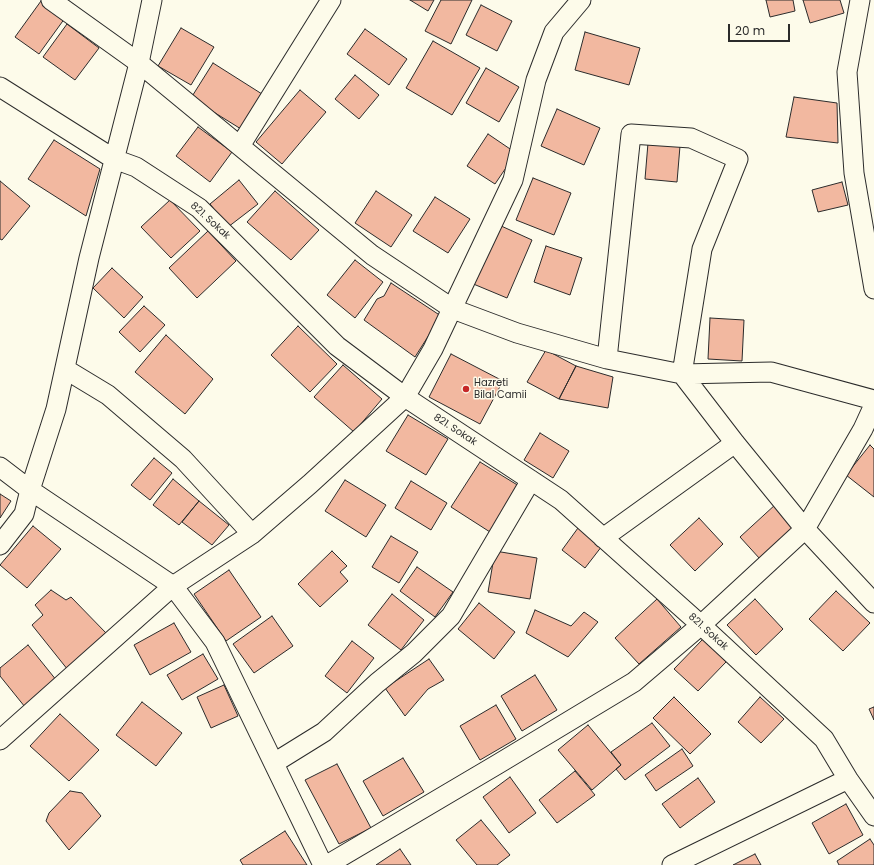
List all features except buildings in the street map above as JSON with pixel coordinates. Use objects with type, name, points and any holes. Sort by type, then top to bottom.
[{"type":"street","points":[[51,0],[139,63],[372,255],[453,309],[517,333],[608,359],[682,374],[771,372],[874,400]]},
{"type":"street","points":[[0,545],[24,514],[30,490],[56,409],[89,258],[139,63],[152,0]]},
{"type":"street","points":[[240,146],[331,0]]},
{"type":"street","points":[[0,740],[173,586],[252,534],[310,484],[405,397],[434,349],[513,180],[536,80],[554,32],[581,0]]},
{"type":"street","points":[[860,0],[847,72],[854,173],[874,289]]},
{"type":"street","name":"821. Sokak","points":[[0,87],[114,159],[136,167],[199,208],[337,346],[405,397],[561,500],[701,625],[824,739],[848,779],[874,816]]},
{"type":"street","points":[[608,359],[631,134],[691,138],[738,159],[702,249],[682,374],[805,529],[874,603]]},
{"type":"street","points":[[65,369],[108,395],[183,459],[252,534]]},
{"type":"street","points":[[326,865],[634,682],[701,625],[805,529],[863,429],[874,405]]},
{"type":"street","points":[[603,538],[736,443]]},
{"type":"street","points":[[0,467],[30,490],[173,586],[215,642],[323,865]]},
{"type":"street","points":[[274,763],[324,732],[377,683],[414,653],[451,616],[531,480]]},
{"type":"street","points":[[672,865],[848,779]]},
{"type":"place","name":"Hazreti Bilal Camii","points":[[466,389]]}]
